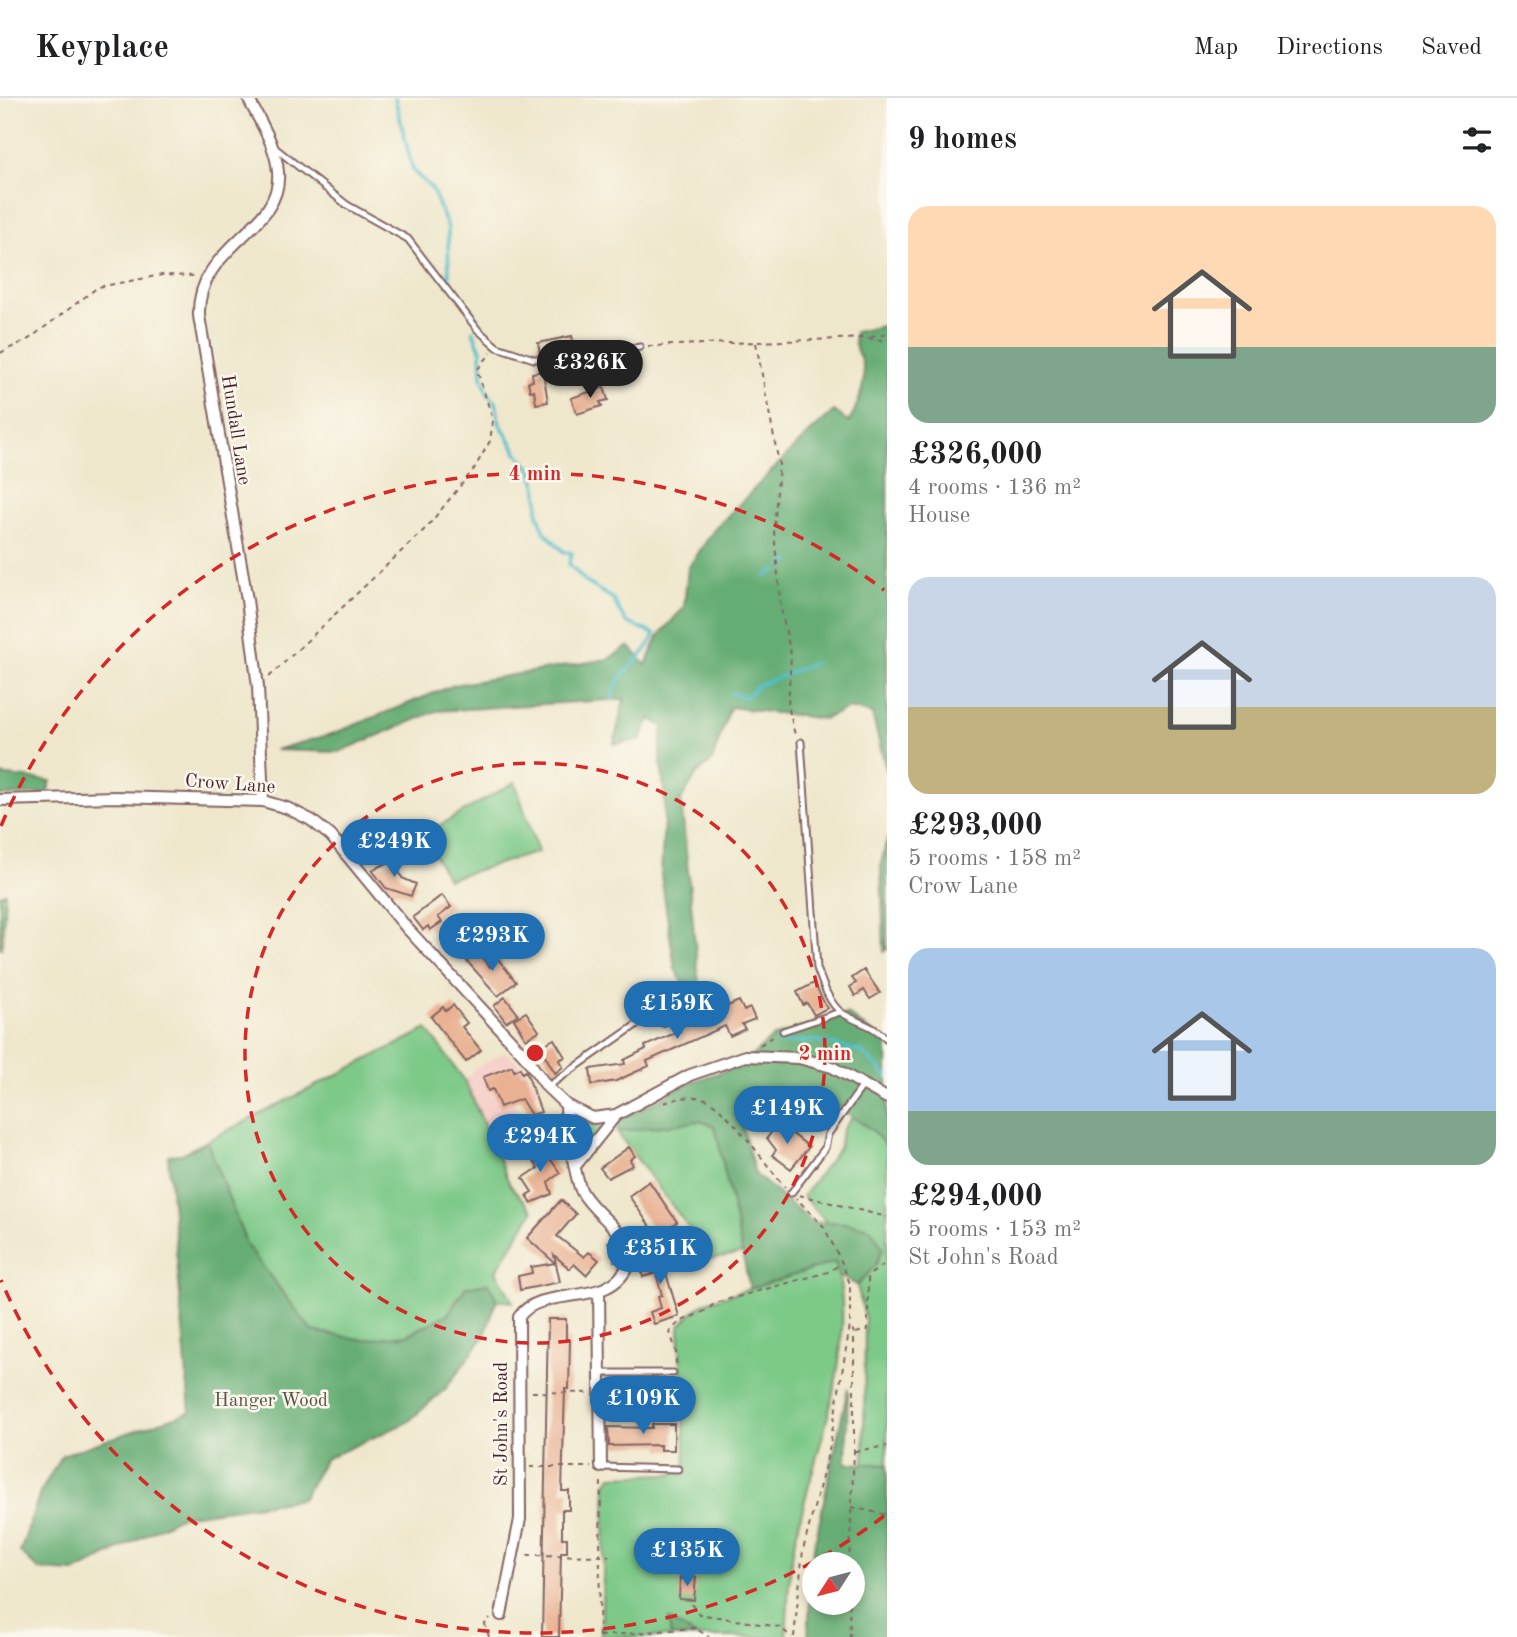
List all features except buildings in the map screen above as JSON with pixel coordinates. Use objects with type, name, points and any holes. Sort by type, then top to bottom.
[{"type":"street","name":"Hundall Lane","points":[[248,98],[273,146],[278,173],[277,192],[265,215],[220,258],[198,295],[199,316],[247,600],[258,687],[263,801]]},
{"type":"street","name":"Crow Lane","points":[[0,800],[115,797],[263,801],[299,814],[331,836],[406,927],[525,1056],[566,1110],[593,1118],[616,1115]]},
{"type":"street","points":[[576,1165],[616,1115],[690,1075],[745,1056],[799,1058],[832,1067],[887,1098]]},
{"type":"street","name":"St John's Road","points":[[501,1615],[520,1519],[519,1317],[533,1304],[599,1290],[618,1282],[625,1274],[629,1250],[617,1230],[580,1188],[566,1110]]},
{"type":"street","points":[[599,1290],[601,1468]]},
{"type":"lane","points":[[273,146],[347,205],[408,239],[478,330],[497,347],[534,359],[561,359],[640,347]]},
{"type":"lane","points":[[801,742],[815,958],[825,990],[841,1012],[871,1024],[887,1039]]},
{"type":"lane","points":[[783,1031],[841,1012]]},
{"type":"lane","points":[[547,1087],[649,1016],[657,1014],[663,1023]]},
{"type":"lane","points":[[791,1193],[825,1148],[828,1134],[864,1084]]},
{"type":"lane","points":[[514,1120],[514,1135],[519,1137],[566,1110]]},
{"type":"lane","points":[[601,1373],[673,1373]]},
{"type":"lane","points":[[601,1468],[678,1469]]},
{"type":"path","points":[[0,353],[29,339],[98,286],[162,275],[188,274],[206,279]]},
{"type":"path","points":[[640,347],[866,338],[887,334]]},
{"type":"path","points":[[866,338],[887,341]]},
{"type":"path","points":[[756,343],[779,464],[774,531],[781,609],[791,655],[792,676],[788,705],[793,732],[801,742]]},
{"type":"path","points":[[258,687],[427,527],[474,469],[490,441],[493,420],[477,370],[497,347]]},
{"type":"path","points":[[745,1056],[783,1031]]},
{"type":"path","points":[[662,1104],[680,1097],[704,1098],[729,1117],[791,1193],[824,1227],[850,1284],[850,1325],[829,1450],[803,1550],[793,1637],[779,1627],[699,1614],[691,1604]]},
{"type":"path","points":[[791,1193],[887,1217]]},
{"type":"path","points":[[606,1235],[615,1260],[612,1273]]},
{"type":"path","points":[[854,1333],[868,1329],[868,1276],[887,1262]]},
{"type":"path","points":[[673,1373],[676,1351],[670,1332],[678,1320],[708,1310],[715,1303],[828,1272],[842,1263]]},
{"type":"path","points":[[849,1552],[854,1451],[854,1333],[850,1325]]},
{"type":"path","points":[[520,1391],[601,1393]]},
{"type":"path","points":[[854,1451],[887,1446]]},
{"type":"path","points":[[520,1466],[601,1468],[599,1637],[695,1628],[709,1637]]},
{"type":"path","points":[[851,1507],[887,1515]]},
{"type":"path","points":[[515,1555],[611,1556]]},
{"type":"path","points":[[497,1637],[489,1636],[485,1623],[490,1618],[501,1615]]},
{"type":"path","points":[[849,1615],[850,1637]]},
{"type":"shaded area","points":[[505,1052],[523,1067],[540,1091],[513,1102],[518,1114],[486,1128],[465,1081],[474,1069]]},
{"type":"green space","points":[[887,325],[887,773],[872,714],[849,708],[824,719],[730,707],[712,761],[697,774],[681,800],[699,984],[683,982],[675,969],[661,875],[665,801],[660,749],[663,726],[650,719],[640,740],[614,744],[624,699],[436,711],[339,752],[275,750],[335,733],[454,685],[608,659],[629,646],[646,665],[658,637],[684,607],[688,568],[714,530],[834,411],[849,422],[859,401],[864,378],[864,370],[855,345],[855,332]]},
{"type":"green space","points":[[0,775],[51,781],[47,793],[0,796]]},
{"type":"green space","points":[[515,782],[538,852],[448,879],[423,835]]},
{"type":"green space","points":[[887,839],[887,949],[884,951],[881,864]]},
{"type":"green space","points":[[5,893],[2,948],[0,948],[0,895]]},
{"type":"green space","points":[[847,1014],[887,1043],[887,1147],[872,1130],[832,1103],[813,1125],[783,1110],[754,1115],[743,1128],[755,1174],[813,1223],[840,1222],[870,1228],[883,1248],[876,1265],[857,1285],[839,1276],[835,1262],[750,1289],[715,1126],[700,1121],[617,1132],[619,1121],[691,1082],[742,1065],[773,1037]]},
{"type":"green space","points":[[427,1029],[465,1081],[510,1185],[533,1211],[496,1271],[513,1302],[497,1300],[488,1283],[466,1287],[448,1314],[408,1335],[364,1340],[312,1331],[247,1246],[207,1141]]},
{"type":"green space","points":[[852,1117],[872,1130],[887,1147],[887,1465],[864,1464],[865,1318],[857,1285],[876,1265],[840,1222],[827,1223],[803,1196],[839,1148],[842,1131]]},
{"type":"green space","points":[[577,1120],[603,1129],[583,1151],[579,1148],[574,1123]]},
{"type":"green space","points":[[700,1121],[715,1126],[743,1253],[712,1259],[617,1132]]},
{"type":"green space","name":"Hanger Wood","points":[[207,1141],[247,1246],[312,1331],[364,1340],[408,1335],[448,1314],[466,1287],[488,1283],[497,1300],[485,1335],[446,1388],[408,1422],[325,1459],[302,1499],[181,1516],[76,1572],[39,1570],[20,1552],[40,1493],[62,1455],[190,1412],[168,1155],[182,1154]]},
{"type":"green space","points":[[604,1225],[625,1253],[622,1268],[613,1279],[617,1260]]},
{"type":"green space","points":[[836,1262],[842,1298],[842,1335],[830,1408],[793,1551],[786,1637],[697,1637],[670,1621],[671,1637],[601,1637],[606,1483],[612,1476],[670,1474],[686,1469],[679,1327],[706,1302]]},
{"type":"green space","points":[[848,1388],[846,1463],[887,1465],[887,1637],[808,1637],[809,1615],[865,1615],[865,1552],[813,1552]]},
{"type":"green space","points":[[669,1620],[697,1637],[671,1637]]},
{"type":"waterway","points":[[395,98],[413,171],[432,189],[448,228],[449,281],[477,318]]},
{"type":"waterway","points":[[473,331],[481,351],[482,376],[488,395],[496,402],[499,422],[518,454],[532,470],[538,491],[538,514],[544,531],[564,552],[572,553],[569,564],[586,582],[612,598],[626,622],[654,634],[651,643],[618,682],[612,700]]},
{"type":"waterway","points":[[783,566],[790,561]]},
{"type":"waterway","points":[[766,576],[776,570]]},
{"type":"waterway","points":[[731,693],[746,697],[757,686],[814,663]]},
{"type":"waterway","points":[[777,1043],[818,1041],[862,1052],[887,1076]]}]
